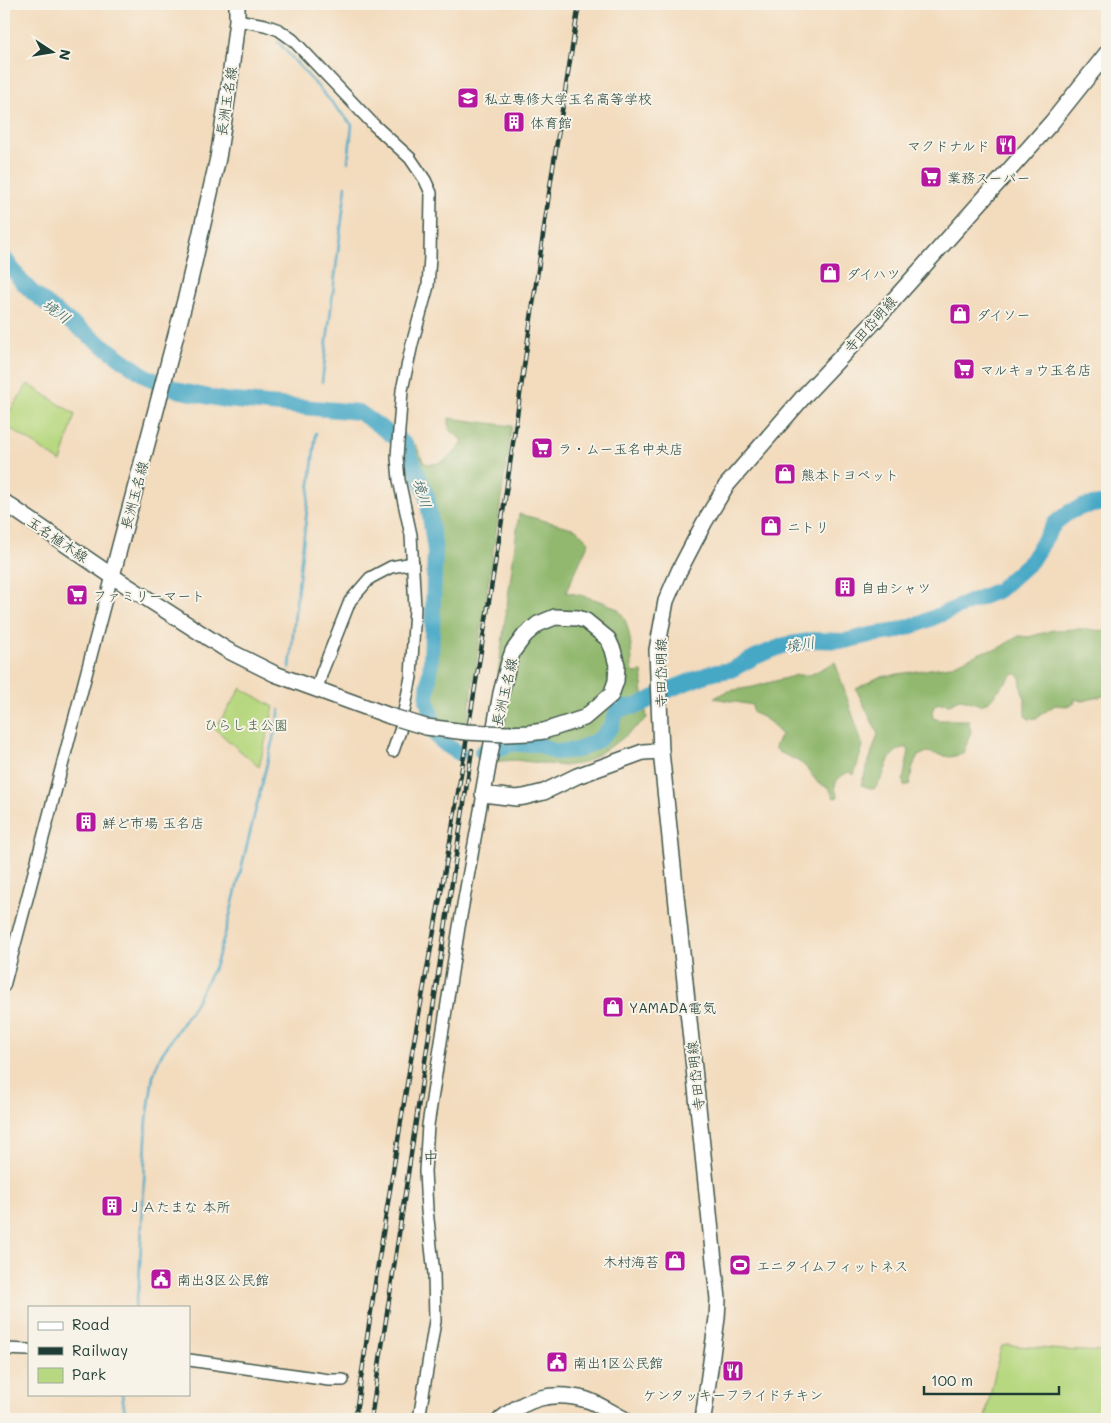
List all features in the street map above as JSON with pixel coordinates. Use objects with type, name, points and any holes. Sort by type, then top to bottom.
[{"type":"main road","name":"長洲玉名線","points":[[237,4],[237,20],[229,87],[218,158],[160,400],[112,576],[227,650],[275,674],[426,728],[466,732],[506,734],[544,731],[584,718],[611,696],[616,681],[617,665],[613,650],[608,639],[586,621],[578,618],[555,616],[538,624],[525,635],[513,651],[508,662],[501,694],[492,746],[483,794]]},
{"type":"main road","name":"寺田岱明線","points":[[703,1419],[718,1299],[661,751],[657,650],[666,601],[704,523],[726,486],[805,394],[872,323],[1052,122],[1107,53]]},
{"type":"main road","name":"玉名植木線","points":[[4,502],[112,576]]},
{"type":"main road","points":[[483,794],[516,798],[524,797],[544,792],[577,776],[643,752],[661,751]]},
{"type":"main road","points":[[501,1419],[515,1408],[536,1398],[551,1395],[588,1400],[624,1419]]},
{"type":"street","points":[[237,20],[265,25],[279,30],[293,40],[374,125],[410,158],[425,180],[430,193],[428,286],[402,390],[397,457],[399,480],[411,535],[415,608],[411,677],[394,751]]},
{"type":"street","points":[[317,689],[350,601],[370,578],[390,567],[413,563]]},
{"type":"street","points":[[4,986],[112,576]]},
{"type":"street","points":[[419,1419],[435,1321],[434,1274],[425,1171],[428,1125],[459,927],[483,794]]},
{"type":"street","points":[[4,1349],[28,1350]]},
{"type":"street","points":[[190,1360],[329,1380],[343,1380]]},
{"type":"green space","points":[[28,384],[75,414],[61,462],[4,424],[4,420]]},
{"type":"green space","points":[[449,418],[512,426],[466,732],[433,737],[427,700],[431,660],[435,551],[427,496],[406,445],[416,445],[424,463],[432,464],[446,459],[458,449],[463,441],[449,429]]},
{"type":"green space","points":[[519,514],[576,529],[589,542],[566,592],[606,603],[622,614],[630,637],[632,671],[635,673],[642,672],[642,687],[647,718],[619,741],[584,763],[564,766],[515,760],[489,762],[490,734]]},
{"type":"green space","points":[[1081,629],[1107,631],[1107,695],[1083,701],[1074,699],[1075,703],[1067,706],[1055,705],[1036,718],[1029,719],[1025,716],[1025,698],[1022,692],[1020,677],[1017,674],[1013,674],[988,702],[980,705],[959,699],[950,704],[939,703],[935,705],[932,711],[933,718],[939,720],[968,720],[971,732],[963,754],[950,757],[927,752],[918,756],[912,768],[910,784],[904,786],[903,780],[909,751],[906,747],[893,754],[879,783],[874,789],[861,785],[878,734],[856,689],[879,677],[950,666],[985,651],[997,649],[1019,636],[1029,637],[1053,630]]},
{"type":"green space","points":[[835,662],[863,746],[854,775],[849,772],[838,779],[835,788],[838,797],[834,798],[829,788],[818,783],[805,766],[775,748],[781,735],[769,721],[753,713],[752,705],[714,698],[728,691],[753,687],[797,675],[810,675]]},
{"type":"green space","name":"ひらしま公園","points":[[241,688],[274,707],[259,767],[215,729]]},
{"type":"green space","points":[[1002,1346],[1107,1352],[1107,1419],[985,1419],[999,1355]]},
{"type":"waterway","points":[[278,42],[352,125],[348,162]]},
{"type":"waterway","points":[[322,382],[346,186]]},
{"type":"waterway","name":"境川","points":[[4,257],[21,281],[32,292],[63,317],[147,377],[181,391],[224,400],[359,412],[406,445],[427,496],[435,551],[431,660],[427,700],[437,737],[459,753]]},
{"type":"waterway","points":[[290,668],[316,433]]},
{"type":"waterway","name":"境川","points":[[482,752],[498,749],[510,744],[538,744],[555,752],[578,750],[600,739],[611,727],[617,711],[637,706],[673,688],[711,673],[731,670],[755,657],[785,645],[814,640],[845,641],[892,632],[921,623],[999,590],[1031,561],[1055,523],[1069,512],[1085,506],[1107,503]]},
{"type":"waterway","points":[[135,1306],[139,1285],[147,1120],[153,1076],[160,1057],[193,1007],[216,964],[228,923],[280,710]]},
{"type":"waterway","points":[[122,1396],[126,1419]]},
{"type":"railway","points":[[355,1419],[413,1047],[450,842],[500,533],[551,180],[579,4]]},
{"type":"railway","points":[[371,1419],[472,750]]},
{"type":"place","name":"私立専修大学玉名高等学校","points":[[468,98]]},
{"type":"place","name":"体育館","points":[[514,122]]},
{"type":"place","name":"マクドナルド","points":[[1006,145]]},
{"type":"place","name":"業務スーパー","points":[[931,177]]},
{"type":"place","name":"ダイハツ","points":[[830,273]]},
{"type":"place","name":"ダイソー","points":[[960,314]]},
{"type":"place","name":"マルキョウ玉名店","points":[[964,369]]},
{"type":"place","name":"ラ・ムー玉名中央店","points":[[542,448]]},
{"type":"place","name":"熊本トヨペット","points":[[785,474]]},
{"type":"place","name":"ニトリ","points":[[771,526]]},
{"type":"place","name":"自由シャツ","points":[[845,587]]},
{"type":"place","name":"ファミリーマート","points":[[77,595]]},
{"type":"place","name":"鮮ど市場 玉名店","points":[[86,822]]},
{"type":"place","name":"YAMADA電気","points":[[613,1007]]},
{"type":"place","name":"ＪＡたまな 本所","points":[[112,1206]]},
{"type":"place","name":"木村海苔","points":[[675,1261]]},
{"type":"place","name":"エニタイムフィットネス","points":[[740,1265]]},
{"type":"place","name":"南出3区公民館","points":[[161,1279]]},
{"type":"place","name":"南出1区公民館","points":[[557,1362]]},
{"type":"place","name":"ケンタッキーフライドチキン","points":[[733,1371]]},
{"type":"district","name":"中","points":[[431,1156]]}]
